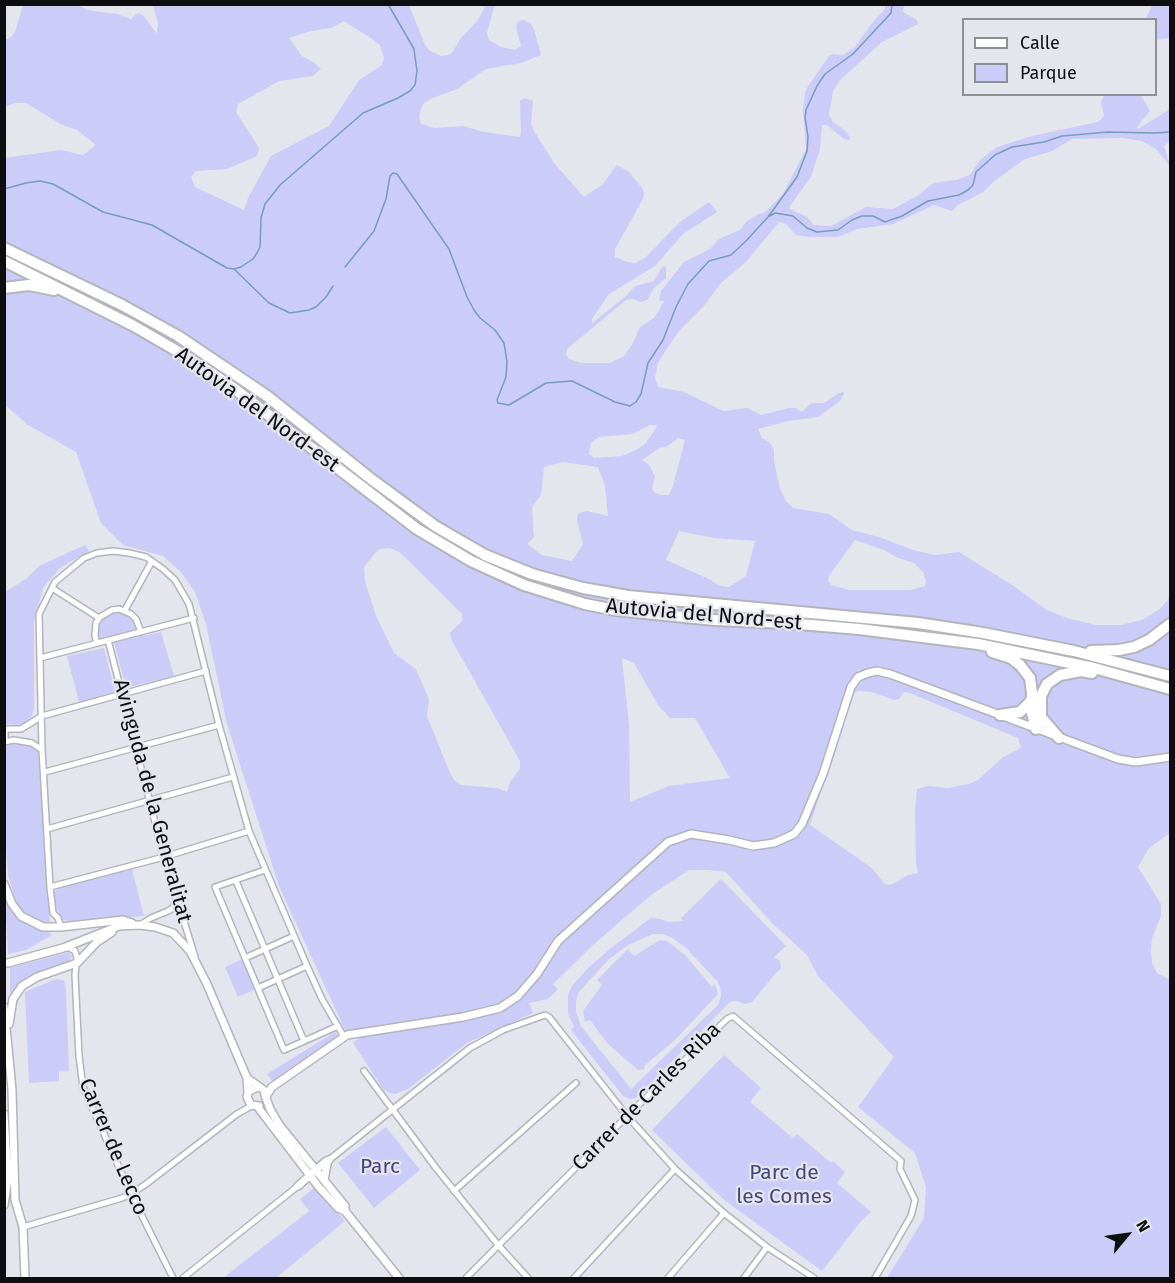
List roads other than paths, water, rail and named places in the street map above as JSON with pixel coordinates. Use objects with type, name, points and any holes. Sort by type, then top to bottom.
[{"type":"highway","name":"Autovia del Nord-est","points":[[4,248],[122,305],[178,336],[267,396],[371,479],[435,526],[485,555],[532,574],[583,588],[628,596],[918,623],[983,633],[1074,651],[1170,676]]},
{"type":"highway","name":"Autovia del Nord-est","points":[[4,261],[97,307],[211,372],[417,530],[471,561],[524,585],[585,604],[627,611],[715,620],[869,630],[978,644],[1123,675],[1170,689]]},
{"type":"highway","points":[[4,288],[29,285],[43,287],[97,307]]},
{"type":"highway","points":[[1074,651],[1119,651],[1134,647],[1149,640],[1170,624]]},
{"type":"highway","points":[[978,644],[1011,658],[1026,671],[1032,686],[1032,716],[1036,729]]},
{"type":"highway","points":[[1036,729],[1041,717],[1040,703],[1044,690],[1060,675],[1081,671],[1106,676],[1123,675]]},
{"type":"highway","points":[[1000,715],[1020,712],[1031,701]]},
{"type":"highway","points":[[1041,717],[1059,738]]},
{"type":"street","points":[[61,927],[53,912],[50,887],[42,750],[39,614],[55,582],[84,558],[97,553],[113,551],[129,553],[146,557],[175,580],[189,604],[219,725],[249,831],[307,966],[338,1026],[346,1036]]},
{"type":"street","points":[[125,610],[152,561]]},
{"type":"street","points":[[52,588],[99,618]]},
{"type":"street","points":[[97,643],[94,629],[99,618],[112,610],[125,610],[136,619],[141,632]]},
{"type":"street","points":[[40,658],[194,618]]},
{"type":"street","name":"Avinguda de la Generalitat","points":[[108,640],[164,857],[196,961]]},
{"type":"street","points":[[42,750],[32,743],[14,740],[4,742],[4,730],[26,728],[42,716],[206,671]]},
{"type":"street","points":[[263,1093],[346,1036],[463,1017],[500,1008],[518,996],[537,974],[558,941],[668,842],[691,834],[753,846],[774,843],[794,834],[802,824],[823,774],[850,687],[858,677],[877,671],[890,674],[1118,759],[1136,762],[1170,757]]},
{"type":"street","points":[[45,772],[219,725]]},
{"type":"street","points":[[46,829],[233,777]]},
{"type":"street","points":[[50,887],[164,857],[249,831]]},
{"type":"street","points":[[265,870],[215,888],[284,1050],[338,1026]]},
{"type":"street","points":[[236,880],[304,1041]]},
{"type":"street","points":[[4,884],[12,904],[21,916],[42,927],[123,920],[139,925],[168,911],[177,899]]},
{"type":"street","points":[[7,1035],[13,999],[22,986],[37,977],[77,963],[96,942],[119,926]]},
{"type":"street","points":[[8,963],[63,948],[119,926],[155,927],[173,933],[196,961],[246,1078],[248,1096],[333,1198],[337,1197]]},
{"type":"street","points":[[245,958],[294,936]]},
{"type":"street","points":[[63,948],[75,951],[77,963]]},
{"type":"street","name":"Carrer de Lecco","points":[[77,963],[75,975],[83,1087],[131,1194],[173,1278]]},
{"type":"street","points":[[258,988],[307,966]]},
{"type":"street","points":[[4,1007],[12,1090],[15,1200],[23,1227],[25,1278]]},
{"type":"street","points":[[183,1278],[470,1048],[503,1030],[545,1015],[549,1017],[627,1116],[675,1169],[724,1213],[811,1278]]},
{"type":"street","name":"Carrer de Carles Riba","points":[[466,1278],[627,1116],[731,1017],[739,1020],[901,1161],[900,1169],[915,1200],[911,1216],[875,1278]]},
{"type":"street","points":[[364,1071],[454,1191],[528,1278]]},
{"type":"street","points":[[246,1078],[263,1093],[275,1119],[304,1163],[300,1184]]},
{"type":"street","points":[[454,1191],[576,1083]]},
{"type":"street","points":[[237,1113],[251,1089],[263,1093]]},
{"type":"street","points":[[23,1227],[131,1194],[237,1113],[264,1104],[263,1093]]},
{"type":"street","points":[[4,1114],[8,1179],[4,1205]]},
{"type":"street","points":[[296,1155],[321,1183],[338,1208],[345,1211],[399,1278]]},
{"type":"street","points":[[304,1163],[327,1162]]},
{"type":"street","points":[[321,1183],[327,1162]]},
{"type":"street","points":[[574,1278],[675,1169]]},
{"type":"street","points":[[300,1184],[321,1183],[345,1206],[345,1211]]},
{"type":"street","points":[[668,1278],[724,1213]]},
{"type":"street","points":[[744,1278],[767,1247]]},
{"type":"waterway","points":[[4,189],[40,181],[53,184],[103,212],[152,225],[227,268],[241,267],[253,259],[260,247],[261,218],[265,204],[280,185],[363,113],[398,98],[415,85],[417,71],[414,49],[388,4]]},
{"type":"waterway","points":[[345,267],[374,231],[386,199],[390,176],[393,173],[397,174],[449,249],[474,310],[495,330],[504,343],[507,362],[506,377],[497,400],[498,403],[509,405],[546,383],[572,381],[615,402],[630,406],[641,394],[648,363],[663,340],[688,284],[709,261],[731,255],[746,241],[768,217],[797,177],[807,151],[806,110],[817,86],[825,74],[853,54],[891,13],[892,4]]},
{"type":"waterway","points":[[770,216],[775,213],[793,216],[807,228],[817,232],[838,230],[862,216],[873,216],[885,222],[902,216],[928,201],[959,195],[968,190],[973,185],[976,172],[995,155],[1012,147],[1044,142],[1062,136],[1108,132],[1170,132]]},
{"type":"waterway","points":[[234,269],[269,303],[290,313],[316,307],[333,286]]},
{"type":"park label","name":"Parc","points":[[380,1167]]},
{"type":"park label","name":"Parc de les Comes","points":[[784,1185]]}]
